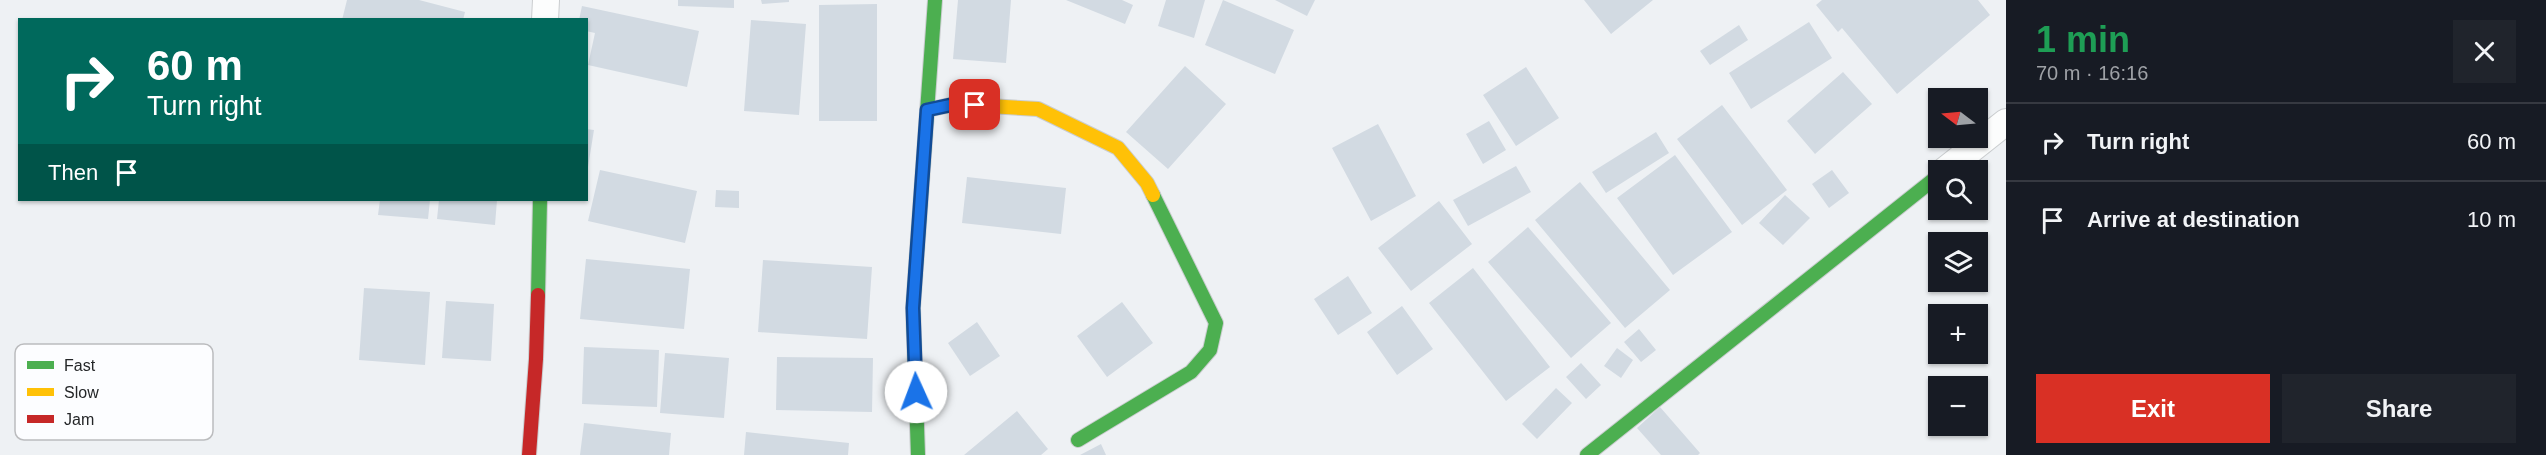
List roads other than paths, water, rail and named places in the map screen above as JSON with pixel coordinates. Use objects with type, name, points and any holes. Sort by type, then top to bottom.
[{"type":"street","points":[[545,18],[546,0]]},
{"type":"street","points":[[918,455],[913,308],[935,0]]},
{"type":"street","points":[[927,110],[955,104],[1038,110],[1118,148],[1147,183],[1216,323],[1210,350],[1191,372],[1078,440]]},
{"type":"street","points":[[1958,160],[2006,122]]},
{"type":"street","points":[[1598,452],[1928,184]]},
{"type":"street","points":[[529,455],[536,359],[540,201]]}]
